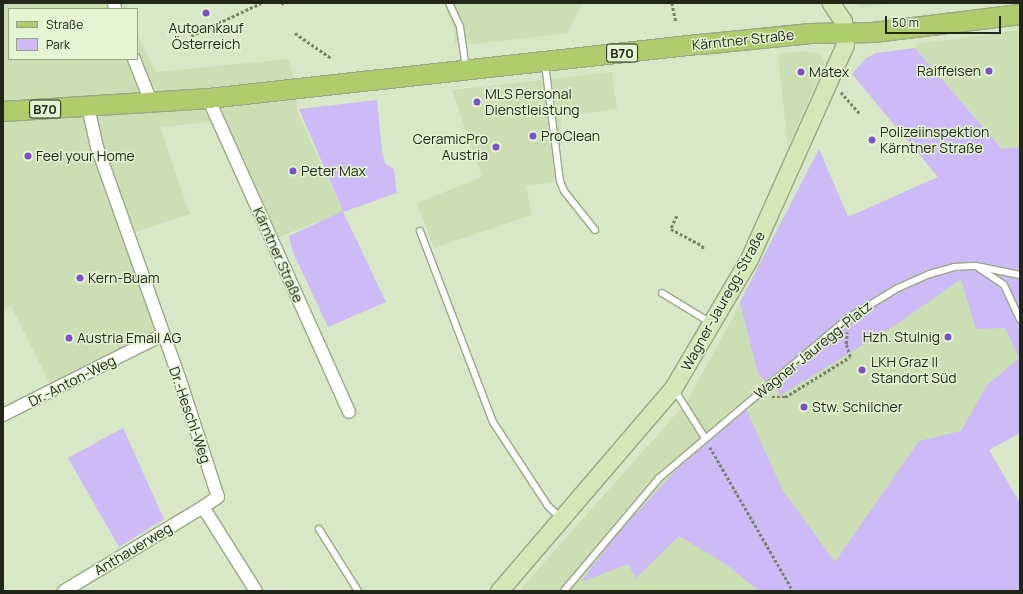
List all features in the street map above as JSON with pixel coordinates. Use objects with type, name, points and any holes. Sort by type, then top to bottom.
[{"type":"main road","points":[[831,3],[843,20],[844,33]]},
{"type":"main road","name":"Kärntner Straße","points":[[3,111],[88,107],[208,98],[810,33],[844,33],[903,29],[1020,14]]},
{"type":"main road","name":"Wagner-Jauregg-Straße","points":[[499,591],[673,388],[749,259],[840,58],[845,44],[844,33]]},
{"type":"street","points":[[134,60],[152,102]]},
{"type":"street","name":"Kärntner Straße","points":[[208,98],[349,412]]},
{"type":"street","name":"Dr.-Heschl-Weg","points":[[88,107],[96,147],[162,335],[179,378],[218,497],[202,507]]},
{"type":"street","name":"Dr.-Anton-Weg","points":[[3,416],[162,335]]},
{"type":"street","points":[[202,507],[256,591]]},
{"type":"street","name":"Anthauerweg","points":[[64,591],[202,507]]},
{"type":"lane","points":[[449,3],[460,28],[466,70]]},
{"type":"lane","points":[[544,62],[560,181],[564,190],[595,230]]},
{"type":"lane","points":[[420,231],[493,422],[548,506],[562,518]]},
{"type":"lane","points":[[976,266],[1004,285],[1020,318]]},
{"type":"lane","name":"Wagner-Jauregg-Platz","points":[[564,591],[659,478],[848,318],[880,297],[930,274],[954,267],[976,266],[1020,276]]},
{"type":"lane","points":[[662,293],[712,324]]},
{"type":"lane","points":[[673,388],[685,404],[705,438]]},
{"type":"lane","points":[[319,529],[358,591]]},
{"type":"path","points":[[191,36],[261,3]]},
{"type":"path","points":[[672,3],[676,22]]},
{"type":"path","points":[[295,33],[331,58]]},
{"type":"path","points":[[841,92],[859,113]]},
{"type":"path","points":[[677,216],[671,229],[703,246],[703,250]]},
{"type":"path","points":[[756,396],[785,398],[850,357],[846,344],[848,318]]},
{"type":"path","points":[[805,410],[809,409]]},
{"type":"path","points":[[705,438],[793,591]]},
{"type":"shaded area","points":[[3,3],[128,3],[126,8],[8,8],[8,60],[138,60],[138,36],[156,72],[289,59],[296,88],[297,111],[343,212],[271,240],[210,122],[160,127],[190,214],[127,235],[162,335],[53,390],[11,306],[3,309]]},
{"type":"shaded area","points":[[444,3],[583,3],[567,33],[476,44],[455,43],[454,30]]},
{"type":"shaded area","points":[[850,3],[896,3],[862,7]]},
{"type":"shaded area","name":"LKH Graz II Standort Süd","points":[[1020,30],[1020,433],[989,450],[1020,503],[1020,591],[519,591],[685,404],[723,336],[819,149],[848,217],[1002,149],[915,48],[918,44]]},
{"type":"shaded area","points":[[802,51],[821,54],[825,62],[788,148],[778,54]]},
{"type":"shaded area","points":[[612,72],[617,109],[561,117],[560,181],[526,186],[532,215],[434,248],[417,203],[482,177],[452,90]]},
{"type":"green space","name":"LKH Graz II Standort Süd","points":[[915,48],[1002,149],[1020,147],[1020,433],[989,450],[1020,503],[1020,591],[759,591],[727,565],[679,536],[636,578],[628,564],[581,582],[617,534],[675,471],[746,409],[783,491],[835,562],[919,441],[961,431],[987,385],[1019,358],[1005,328],[976,329],[961,279],[900,322],[781,395],[758,374],[740,302],[819,149],[848,217],[938,177],[852,74],[866,58],[876,53]]},
{"type":"green space","points":[[377,100],[382,152],[385,163],[394,169],[397,193],[343,212],[386,302],[328,327],[292,250],[289,236],[343,211],[299,109]]},
{"type":"green space","points":[[123,428],[164,519],[119,547],[68,458]]},
{"type":"place","name":"Autoankauf Österreich","points":[[206,13]]},
{"type":"place","name":"Raiffeisen","points":[[989,71]]},
{"type":"place","name":"Matex","points":[[801,72]]},
{"type":"place","name":"MLS Personal Dienstleistung","points":[[477,102]]},
{"type":"place","name":"ProClean","points":[[533,136]]},
{"type":"place","name":"Polizeiinspektion Kärntner Straße","points":[[872,140]]},
{"type":"place","name":"CeramicPro Austria","points":[[496,147]]},
{"type":"place","name":"Feel your Home","points":[[28,156]]},
{"type":"place","name":"Peter Max","points":[[293,171]]},
{"type":"place","name":"Kern-Buam","points":[[80,278]]},
{"type":"place","name":"Hzh. Stulnig","points":[[948,337]]},
{"type":"place","name":"Austria Email AG","points":[[69,338]]},
{"type":"place","name":"LKH Graz II Standort Süd","points":[[862,370]]},
{"type":"place","name":"Stw. Schilcher","points":[[804,407]]}]
